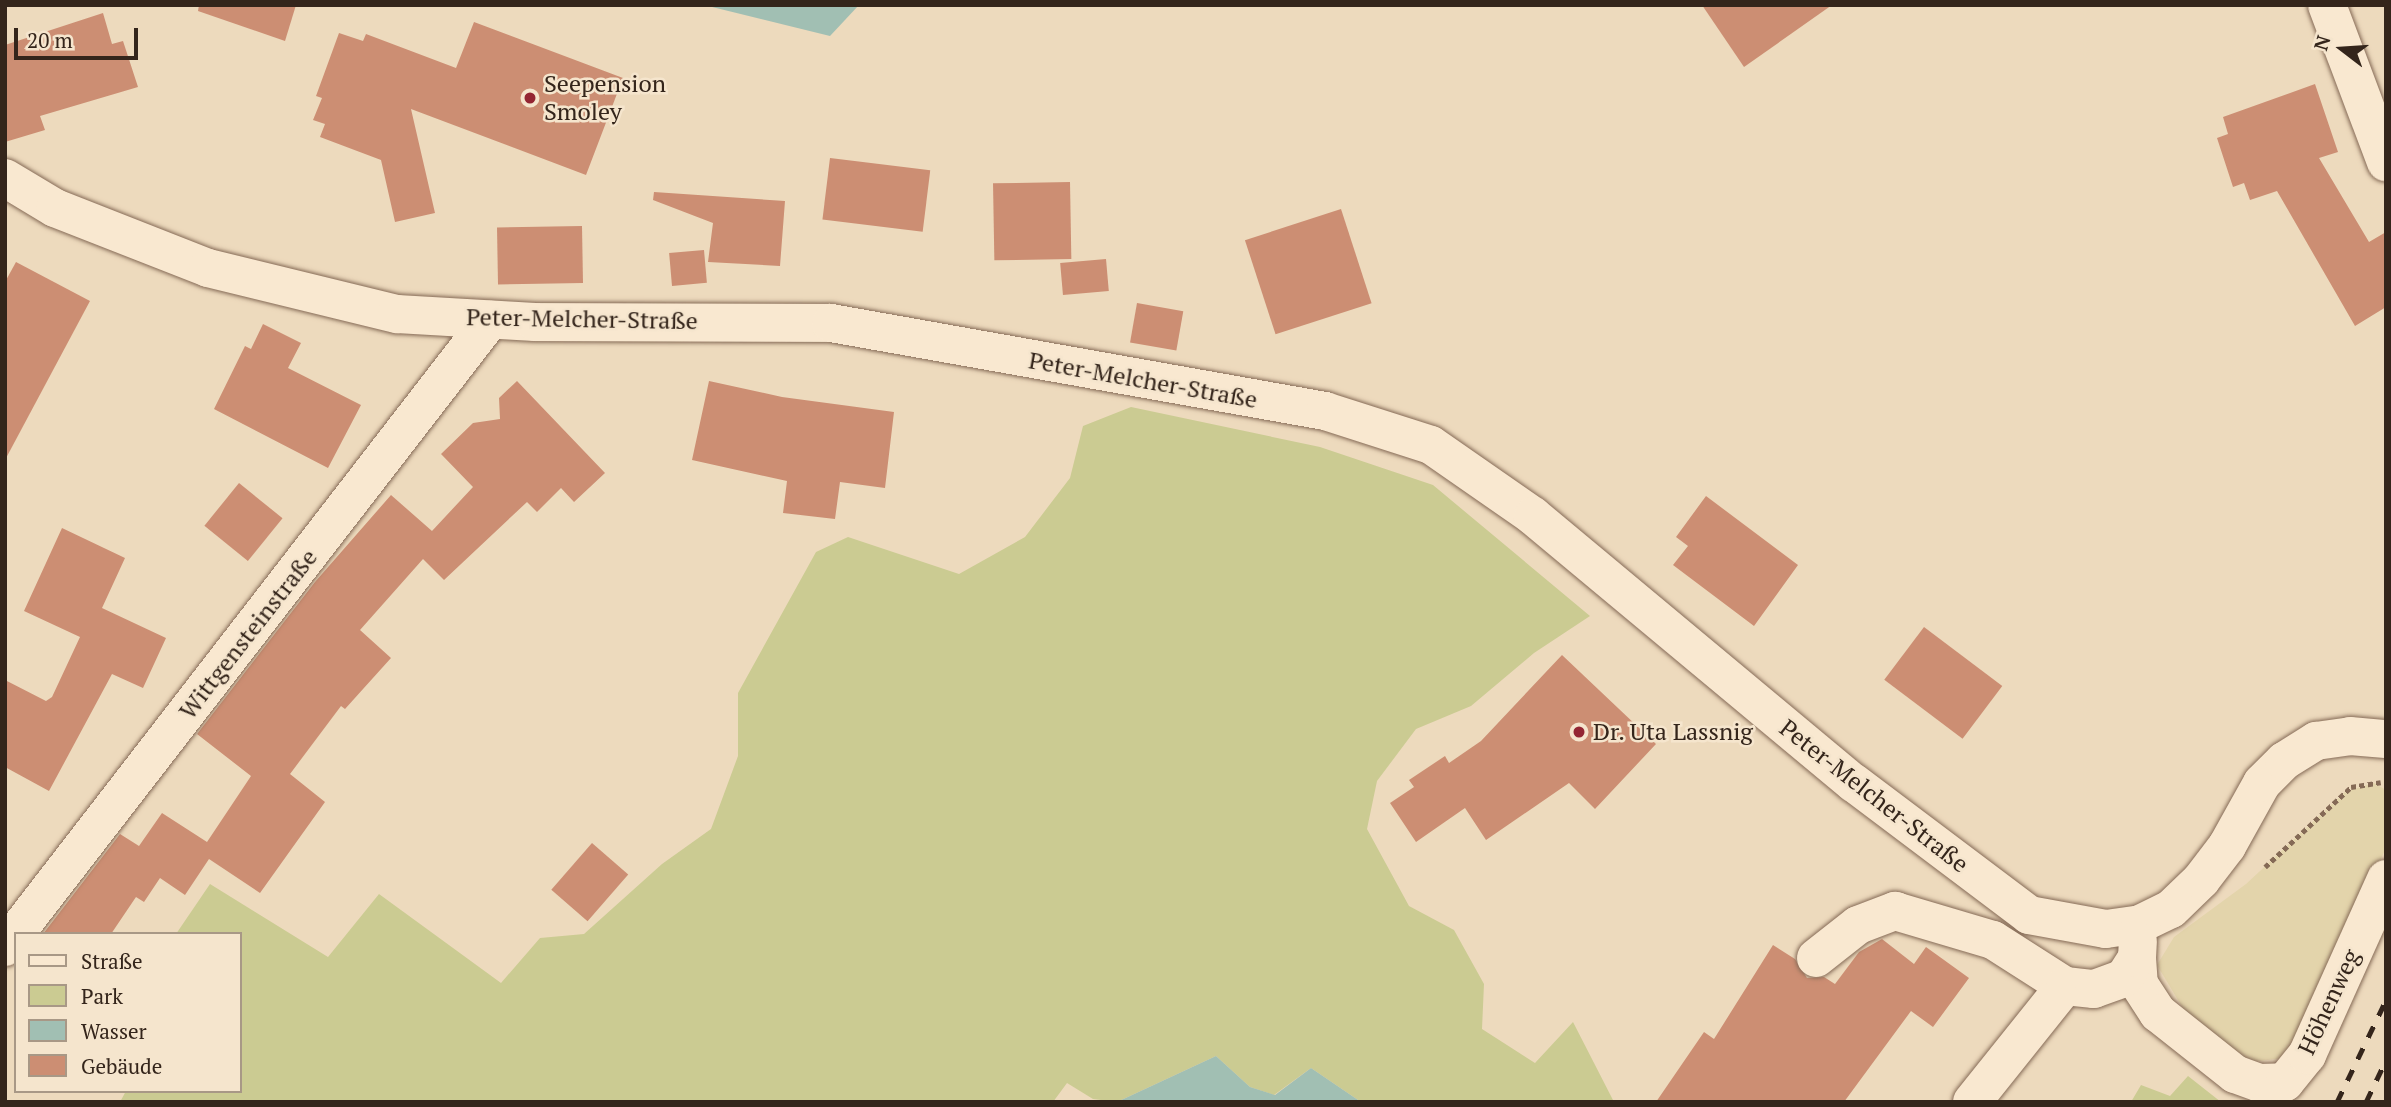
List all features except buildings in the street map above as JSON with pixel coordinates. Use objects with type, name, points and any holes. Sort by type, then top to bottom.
[{"type":"street","points":[[2327,5],[2386,162]]},
{"type":"street","name":"Peter-Melcher-Straße","points":[[5,178],[55,208],[208,268],[397,314],[490,320],[831,323],[1325,411],[1430,445],[1533,516],[1854,783],[2029,915],[2106,929],[2138,941]]},
{"type":"street","name":"Wittgensteinstraße","points":[[17,932],[490,320]]},
{"type":"street","name":"Peter-Melcher-Straße","points":[[2065,986],[2094,989],[2124,978],[2138,941],[2201,880],[2227,846],[2262,783],[2284,761],[2316,741],[2350,736],[2386,738]]},
{"type":"street","name":"Höhenweg","points":[[2138,941],[2139,984],[2158,1013],[2235,1074],[2260,1083],[2285,1082],[2307,1055],[2386,880]]},
{"type":"street","points":[[1816,958],[1858,925],[1895,911],[1993,940],[2065,986],[1972,1102]]},
{"type":"shaded area","points":[[2374,783],[2386,790],[2386,848],[2318,993],[2284,1058],[2243,1063],[2187,1015],[2157,965],[2174,937],[2246,884],[2345,792]]},
{"type":"green space","points":[[1131,407],[1320,447],[1433,485],[1590,616],[1534,653],[1471,706],[1416,729],[1377,781],[1367,829],[1409,906],[1454,930],[1484,984],[1482,1029],[1535,1063],[1573,1022],[1614,1102],[1361,1102],[1311,1068],[1274,1095],[1250,1087],[1216,1056],[1117,1102],[1093,1099],[1067,1083],[1053,1102],[120,1102],[125,1093],[242,1093],[242,932],[177,932],[210,884],[328,957],[379,894],[501,983],[540,938],[584,934],[662,864],[711,829],[738,756],[738,693],[816,552],[848,537],[959,574],[1025,537],[1070,478],[1083,426]]},
{"type":"green space","points":[[2188,1076],[2221,1102],[2131,1102],[2141,1085],[2170,1096]]},
{"type":"water","points":[[704,5],[859,5],[830,36]]},
{"type":"water","points":[[1216,1056],[1250,1087],[1275,1095],[1311,1068],[1361,1102],[1117,1102]]},
{"type":"railway","points":[[2337,1102],[2386,1000]]},
{"type":"railway","points":[[2366,1102],[2386,1060]]},
{"type":"place","name":"Seepension Smoley","points":[[530,98]]},
{"type":"place","name":"Dr. Uta Lassnig","points":[[1579,732]]}]
